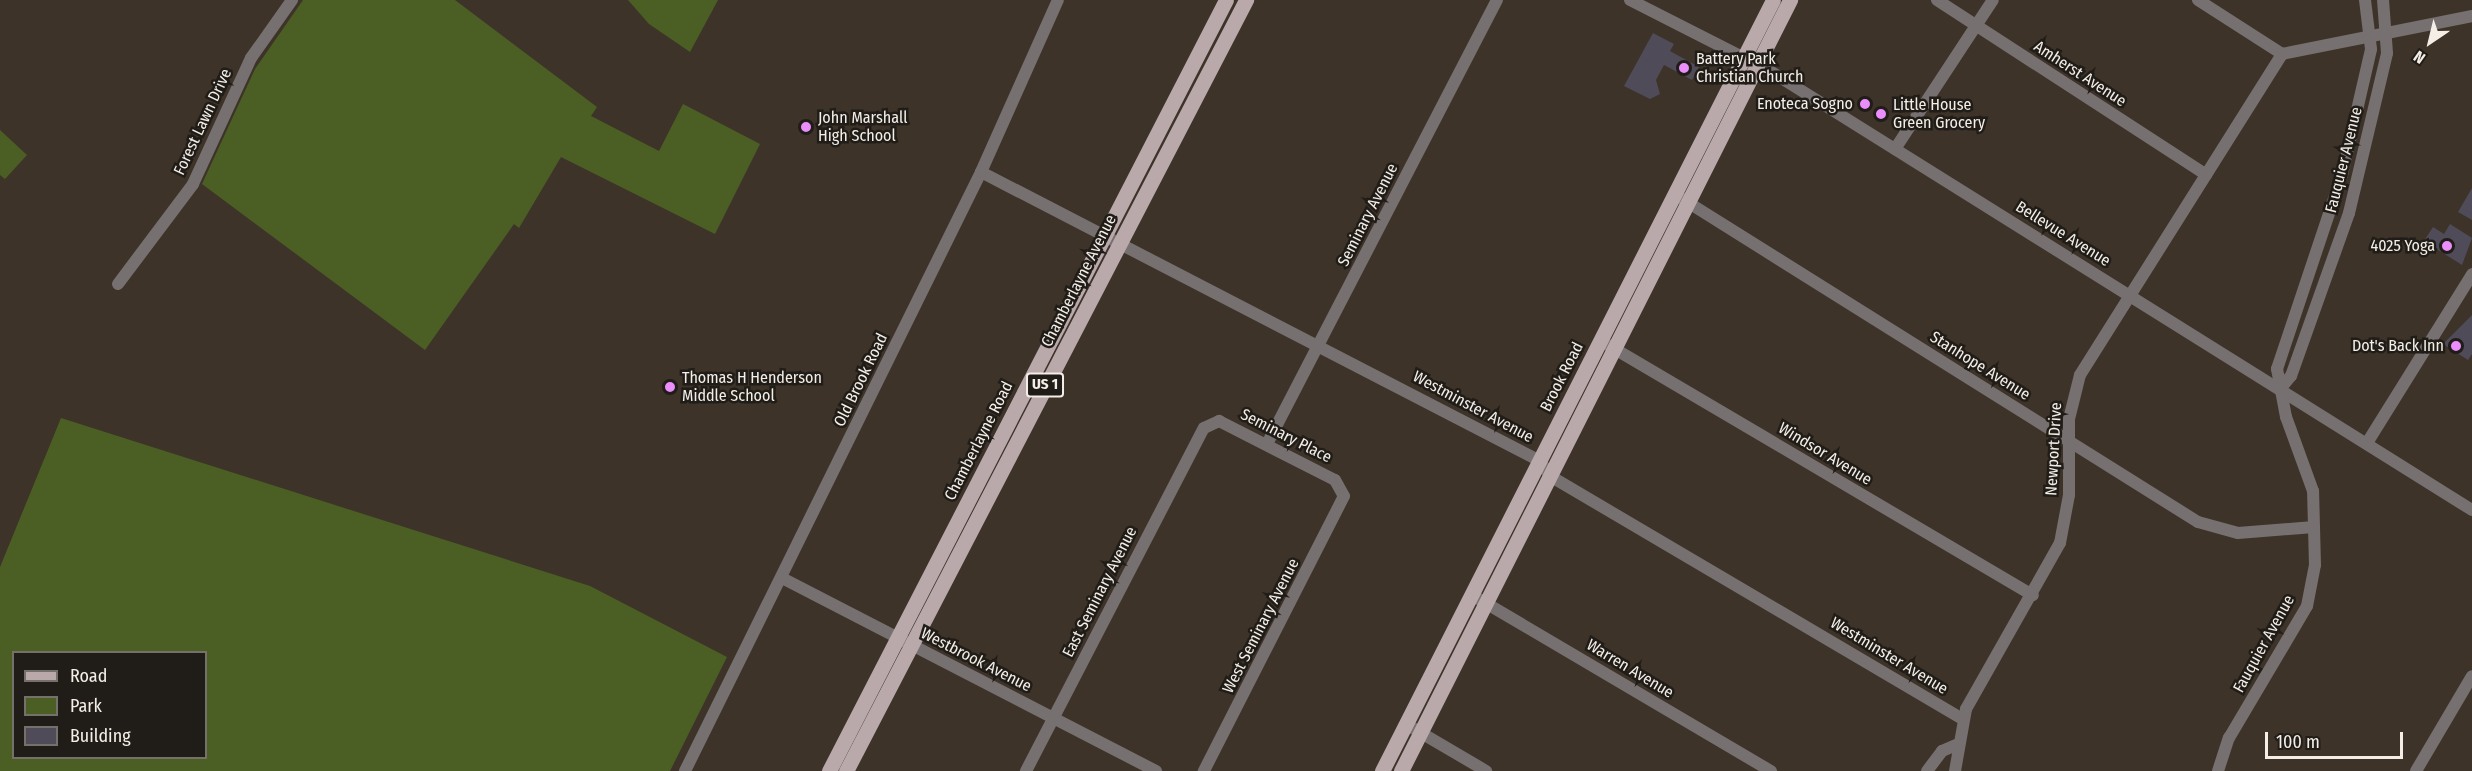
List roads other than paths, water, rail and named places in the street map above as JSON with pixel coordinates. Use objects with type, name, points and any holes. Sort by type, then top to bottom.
[{"type":"main road","name":"Chamberlayne Road","points":[[830,771],[904,642],[1105,236],[1226,0]]},
{"type":"main road","name":"Chamberlayne Avenue","points":[[846,771],[904,642],[1119,243],[1246,0]]},
{"type":"main road","name":"Brook Road","points":[[1401,771],[1614,349],[1744,57],[1773,0]]},
{"type":"main road","name":"Brook Road","points":[[1382,771],[1600,341],[1758,65],[1790,0]]},
{"type":"street","name":"Forest Lawn Drive","points":[[118,285],[193,184],[251,58],[292,0]]},
{"type":"street","name":"Old Brook Road","points":[[686,771],[981,172],[1058,0]]},
{"type":"street","name":"Seminary Avenue","points":[[1267,444],[1497,0]]},
{"type":"street","name":"Bellevue Avenue","points":[[1629,0],[1758,65],[2472,510]]},
{"type":"street","name":"Amherst Avenue","points":[[1937,0],[2206,175]]},
{"type":"street","points":[[1895,149],[1993,0]]},
{"type":"street","points":[[2198,0],[2282,54],[2472,16]]},
{"type":"street","name":"Fauquier Avenue","points":[[2218,771],[2229,738],[2307,606],[2314,527],[2309,471],[2280,389],[2277,369],[2335,205],[2371,35],[2365,0]]},
{"type":"street","name":"Fauquier Avenue","points":[[2280,389],[2291,376],[2349,213],[2389,32],[2383,0]]},
{"type":"street","name":"Newport Drive","points":[[1955,771],[1956,745],[1962,719],[2060,543],[2069,495],[2067,440],[2076,382],[2282,54]]},
{"type":"street","name":"Westminster Avenue","points":[[981,172],[1540,461],[1550,476],[1962,719]]},
{"type":"street","name":"Stanhope Avenue","points":[[1681,199],[2067,440],[2216,528],[2238,533],[2314,527]]},
{"type":"street","points":[[2367,443],[2472,274]]},
{"type":"street","name":"Windsor Avenue","points":[[1600,341],[2033,595]]},
{"type":"street","name":"Seminary Place","points":[[1204,428],[1224,423],[1335,480],[1344,496]]},
{"type":"street","name":"East Seminary Avenue","points":[[1026,771],[1204,428]]},
{"type":"street","name":"West Seminary Avenue","points":[[1204,771],[1344,496]]},
{"type":"street","name":"Westbrook Avenue","points":[[782,578],[1156,771]]},
{"type":"street","name":"Warren Avenue","points":[[1472,595],[1771,771]]},
{"type":"street","points":[[2416,771],[2472,675]]},
{"type":"street","points":[[1406,724],[1486,771]]},
{"type":"street","points":[[1927,771],[1942,751],[1956,745]]},
{"type":"place","name":"Battery Park Christian Church","points":[[1684,68]]},
{"type":"place","name":"Enoteca Sogno","points":[[1865,104]]},
{"type":"place","name":"Little House Green Grocery","points":[[1881,114]]},
{"type":"place","name":"John Marshall High School","points":[[806,127]]},
{"type":"place","name":"4025 Yoga","points":[[2447,246]]},
{"type":"place","name":"Dot's Back Inn","points":[[2456,346]]},
{"type":"place","name":"Thomas H Henderson Middle School","points":[[670,387]]}]
